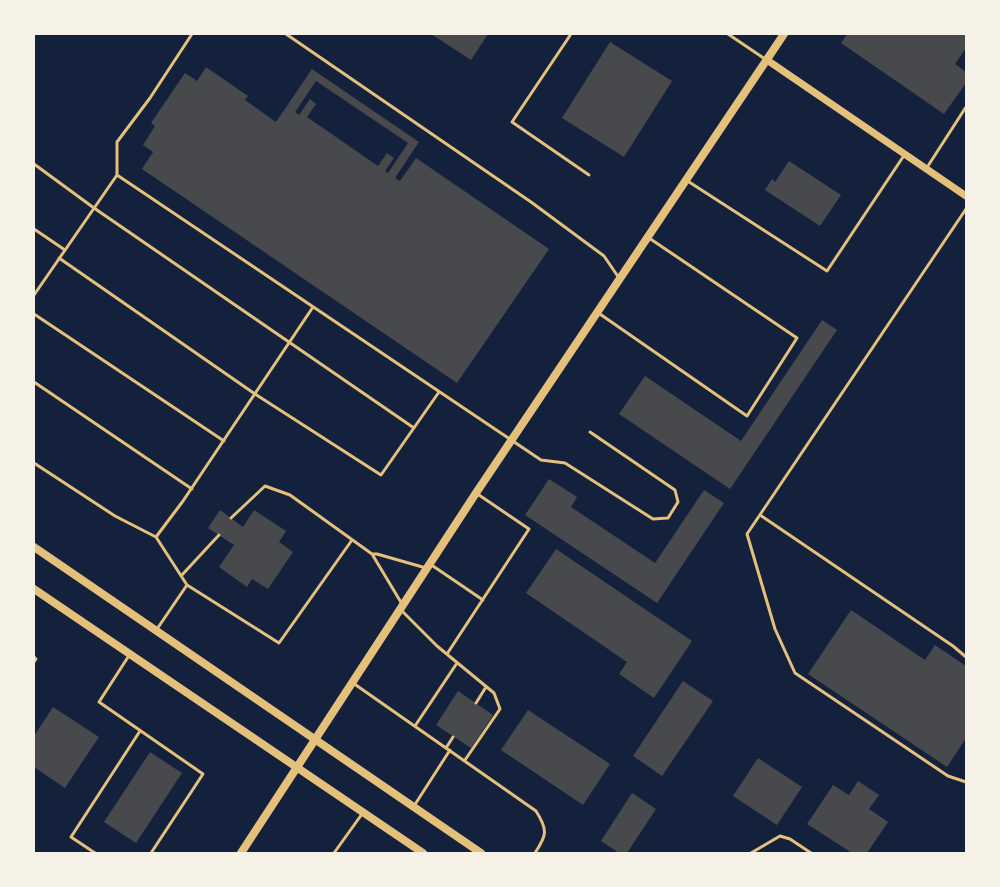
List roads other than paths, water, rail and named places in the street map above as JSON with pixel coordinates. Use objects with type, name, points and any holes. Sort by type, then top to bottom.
[{"type":"main road","points":[[241,853],[314,739],[511,440],[784,34]]},
{"type":"main road","points":[[34,548],[481,853]]},
{"type":"main road","points":[[34,589],[423,853]]},
{"type":"street","points":[[767,60],[966,196]]},
{"type":"lane","points":[[34,295],[117,175],[118,142],[150,98],[192,34]]},
{"type":"lane","points":[[286,34],[532,202],[604,256],[620,279]]},
{"type":"lane","points":[[572,34],[512,122],[589,175]]},
{"type":"lane","points":[[728,34],[767,60]]},
{"type":"lane","points":[[926,169],[966,107]]},
{"type":"lane","points":[[686,180],[827,271],[904,154]]},
{"type":"lane","points":[[34,164],[94,208],[414,428]]},
{"type":"lane","points":[[117,175],[541,460],[565,463],[653,519],[668,518],[678,502],[675,490],[590,432]]},
{"type":"lane","points":[[966,209],[747,534],[775,629],[795,673],[948,776],[966,782]]},
{"type":"lane","points":[[34,229],[65,250]]},
{"type":"lane","points":[[597,312],[747,416],[798,338],[648,237]]},
{"type":"lane","points":[[59,258],[255,394],[381,475],[439,392]]},
{"type":"lane","points":[[156,537],[192,489],[313,307]]},
{"type":"lane","points":[[34,314],[224,441]]},
{"type":"lane","points":[[34,382],[192,489]]},
{"type":"lane","points":[[34,463],[115,516],[156,537],[187,584],[279,643],[352,540]]},
{"type":"lane","points":[[231,518],[265,486],[290,495],[372,554],[401,607],[447,654],[494,693],[500,709],[465,760]]},
{"type":"lane","points":[[447,654],[529,529],[476,493]]},
{"type":"lane","points":[[760,515],[953,646],[966,657]]},
{"type":"lane","points":[[181,576],[219,535]]},
{"type":"lane","points":[[372,554],[428,566],[483,600]]},
{"type":"lane","points":[[156,630],[187,584]]},
{"type":"lane","points":[[130,654],[99,702],[203,774],[151,853]]},
{"type":"lane","points":[[34,657],[36,659],[34,662]]},
{"type":"lane","points":[[416,726],[457,663]]},
{"type":"lane","points":[[352,682],[465,760],[536,812],[545,825],[545,839],[535,853]]},
{"type":"lane","points":[[476,704],[486,687]]},
{"type":"lane","points":[[95,853],[71,837],[140,731]]},
{"type":"lane","points":[[446,748],[454,737]]},
{"type":"lane","points":[[414,806],[450,750]]},
{"type":"lane","points":[[334,853],[364,813]]},
{"type":"lane","points":[[751,853],[780,836],[790,839],[811,853]]}]
